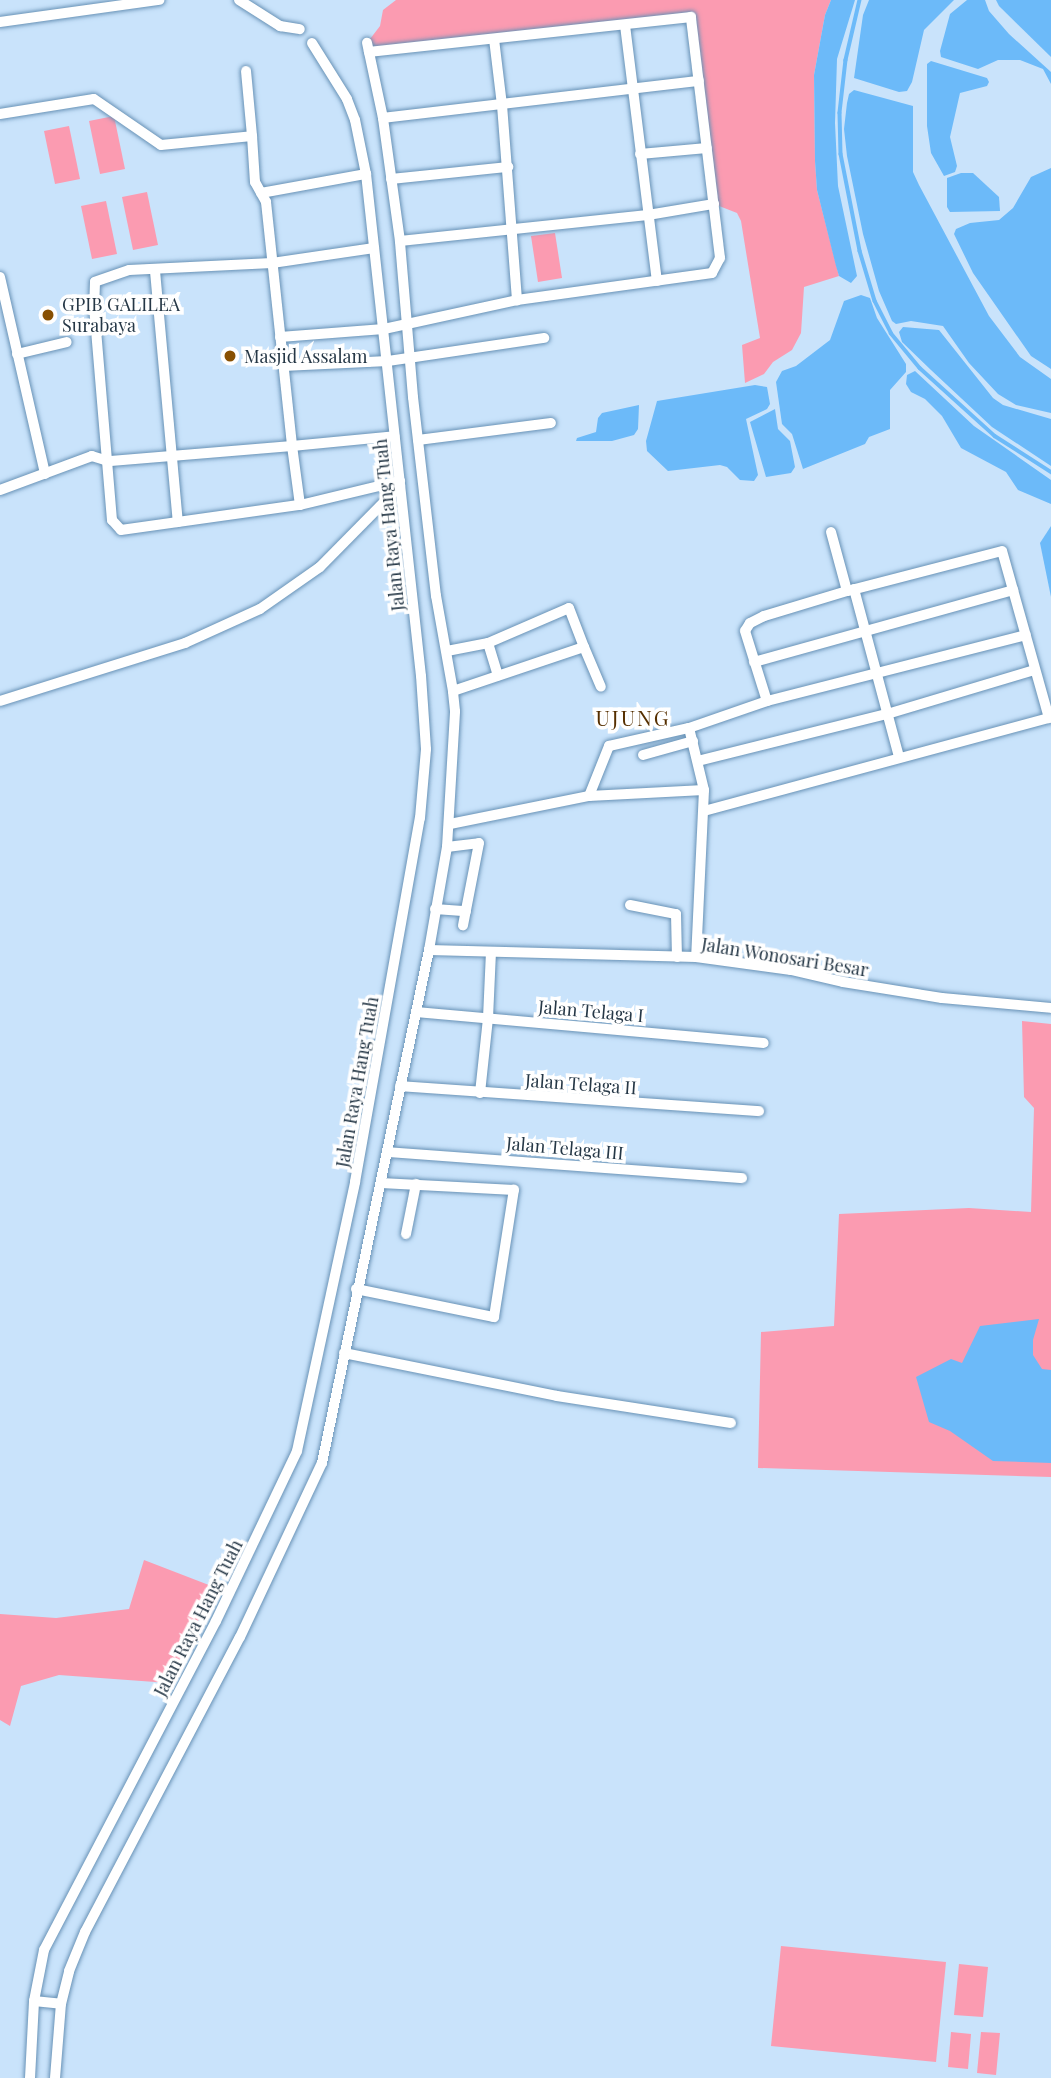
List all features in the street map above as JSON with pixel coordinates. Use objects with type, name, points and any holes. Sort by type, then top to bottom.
[{"type":"street","points":[[0,22],[85,5],[159,0]]},
{"type":"street","points":[[239,0],[280,26],[300,29]]},
{"type":"street","points":[[55,2078],[61,2004],[69,1971],[85,1933],[240,1637],[322,1463],[356,1289],[381,1183],[429,950],[447,847],[450,824],[453,691],[436,596],[418,440],[407,325],[400,242],[383,118],[368,48],[494,39],[691,18],[720,258],[712,273],[517,300],[407,325],[384,329],[280,337]]},
{"type":"street","points":[[625,25],[657,281]]},
{"type":"street","points":[[494,39],[508,167],[517,300]]},
{"type":"street","name":"Jalan Raya Hang Tuah","points":[[30,2078],[34,2001],[44,1950],[59,1916],[216,1621],[297,1451],[355,1182],[425,782],[426,749],[421,676],[366,174],[355,120],[347,99],[312,43]]},
{"type":"street","points":[[246,71],[255,182],[266,202],[300,505]]},
{"type":"street","points":[[383,118],[699,81]]},
{"type":"street","points":[[0,114],[94,99],[161,145],[252,136]]},
{"type":"street","points":[[640,154],[707,148]]},
{"type":"street","points":[[391,179],[508,167]]},
{"type":"street","points":[[261,193],[366,174]]},
{"type":"street","points":[[400,242],[648,215],[714,204]]},
{"type":"street","points":[[374,248],[272,263],[155,271],[129,270],[99,278],[95,282],[94,318],[112,520],[121,530],[300,505],[400,483]]},
{"type":"street","points":[[155,271],[178,522]]},
{"type":"street","points":[[0,277],[45,474]]},
{"type":"street","points":[[284,366],[388,361],[544,338]]},
{"type":"street","points":[[17,354],[67,342]]},
{"type":"street","points":[[418,440],[551,422]]},
{"type":"street","points":[[0,490],[92,456],[108,461],[395,436]]},
{"type":"street","points":[[0,701],[185,643],[260,609],[320,567],[400,483]]},
{"type":"street","points":[[831,533],[866,631],[899,757]]},
{"type":"street","points":[[704,811],[1049,718],[1002,551],[850,590],[764,616],[750,623],[745,631],[767,701]]},
{"type":"street","points":[[754,662],[1013,590]]},
{"type":"street","points":[[447,651],[488,643],[569,608],[601,687]]},
{"type":"street","points":[[589,796],[609,746],[689,728],[767,701],[1026,635]]},
{"type":"street","points":[[488,643],[498,675]]},
{"type":"street","points":[[453,691],[584,647]]},
{"type":"street","points":[[698,761],[887,714],[1035,670]]},
{"type":"street","points":[[689,728],[704,790],[696,957]]},
{"type":"street","points":[[643,755],[693,741]]},
{"type":"street","points":[[450,824],[589,796],[704,790]]},
{"type":"street","points":[[447,847],[479,843],[463,925]]},
{"type":"street","points":[[630,905],[676,914],[677,957]]},
{"type":"street","points":[[435,909],[466,911]]},
{"type":"street","name":"Jalan Wonosari Besar","points":[[429,950],[696,957],[791,970],[843,982],[942,998],[1051,1008]]},
{"type":"street","points":[[480,1093],[488,1018],[491,952]]},
{"type":"street","name":"Jalan Telaga I","points":[[416,1012],[764,1043]]},
{"type":"street","name":"Jalan Telaga II","points":[[400,1086],[759,1111]]},
{"type":"street","name":"Jalan Telaga III","points":[[387,1152],[741,1178]]},
{"type":"street","points":[[356,1289],[494,1317],[514,1190],[381,1183]]},
{"type":"street","points":[[406,1234],[416,1184]]},
{"type":"street","points":[[344,1353],[557,1396],[731,1423]]},
{"type":"street","points":[[34,2001],[61,2004]]},
{"type":"shaded area","points":[[396,0],[831,0],[825,15],[814,75],[815,161],[817,190],[839,276],[804,287],[801,333],[792,350],[773,362],[764,374],[745,383],[742,345],[760,338],[741,221],[737,213],[714,204],[691,18],[369,52],[367,43],[380,26],[383,10]]},
{"type":"shaded area","points":[[114,116],[125,169],[100,174],[89,121]]},
{"type":"shaded area","points":[[69,126],[80,179],[55,184],[44,131]]},
{"type":"shaded area","points":[[147,192],[158,245],[133,250],[122,197]]},
{"type":"shaded area","points":[[106,201],[117,254],[92,259],[81,206]]},
{"type":"shaded area","points":[[555,233],[562,278],[538,282],[531,236]]},
{"type":"shaded area","points":[[1022,1021],[1051,1024],[1051,1477],[758,1468],[761,1332],[834,1326],[839,1214],[969,1208],[1031,1212],[1034,1108],[1024,1097]]},
{"type":"shaded area","points":[[144,1560],[214,1587],[169,1683],[59,1675],[21,1686],[10,1726],[0,1720],[0,1614],[56,1618],[129,1609]]},
{"type":"shaded area","points":[[781,1946],[946,1962],[936,2062],[771,2046]]},
{"type":"shaded area","points":[[959,1964],[988,1967],[983,2017],[954,2015]]},
{"type":"shaded area","points":[[951,2032],[971,2034],[968,2069],[948,2067]]},
{"type":"shaded area","points":[[981,2032],[1000,2033],[996,2075],[977,2073]]},
{"type":"water","points":[[831,0],[855,0],[837,59],[835,123],[838,186],[857,276],[851,283],[839,276],[817,190],[814,75],[825,15]]},
{"type":"water","points":[[869,0],[954,0],[924,30],[912,82],[907,91],[899,92],[854,78],[863,15]]},
{"type":"water","points":[[967,0],[985,0],[989,11],[1009,34],[1051,72],[1051,84],[1043,69],[1020,60],[998,60],[978,69],[941,57],[940,51],[950,14]]},
{"type":"water","points":[[996,0],[1051,0],[1051,57],[999,6]]},
{"type":"water","points":[[931,61],[987,78],[989,82],[987,86],[960,93],[950,137],[957,166],[955,172],[944,176],[931,153],[927,126],[927,64]]},
{"type":"water","points":[[854,90],[913,106],[913,172],[989,316],[1020,357],[1051,379],[1051,413],[1016,405],[998,394],[969,363],[943,326],[911,321],[896,324],[892,321],[879,291],[863,234],[847,156],[844,129],[849,94]]},
{"type":"water","points":[[1051,168],[1051,369],[1031,356],[973,273],[954,234],[956,229],[970,223],[999,220],[1013,208],[1031,177]]},
{"type":"water","points":[[961,173],[973,173],[999,197],[1000,211],[950,212],[947,207],[947,178]]},
{"type":"water","points":[[861,295],[870,298],[877,318],[906,364],[906,372],[890,390],[890,429],[869,437],[865,444],[803,469],[792,434],[782,424],[776,382],[782,371],[796,366],[830,340],[844,301]]},
{"type":"water","points":[[903,327],[939,330],[993,398],[1003,405],[1051,419],[1051,466],[992,427],[931,370],[902,342],[899,332]]},
{"type":"water","points":[[915,371],[974,426],[1051,480],[1051,504],[1018,490],[1006,472],[961,448],[942,416],[925,399],[911,392],[906,384],[907,375]]},
{"type":"water","points":[[755,385],[767,387],[770,404],[767,409],[746,419],[758,475],[754,481],[740,480],[727,467],[720,465],[668,471],[647,451],[646,441],[657,401]]},
{"type":"water","points":[[639,405],[638,429],[634,435],[612,441],[576,441],[577,438],[596,432],[598,418],[602,413]]},
{"type":"water","points":[[775,409],[778,429],[790,441],[795,467],[791,473],[766,477],[750,422]]},
{"type":"water","points":[[1051,526],[1051,597],[1040,543]]},
{"type":"water","points":[[1039,1319],[1033,1340],[1033,1355],[1042,1369],[1051,1370],[1051,1463],[993,1461],[950,1431],[929,1422],[916,1377],[951,1359],[962,1363],[980,1326]]},
{"type":"waterway","points":[[860,0],[846,60],[840,113],[841,154],[860,251],[875,301],[891,333],[920,368],[995,436],[1051,472]]},
{"type":"place","name":"GPIB GALILEA Surabaya","points":[[48,315]]},
{"type":"place","name":"Masjid Assalam","points":[[230,356]]},
{"type":"district","name":"UJUNG","points":[[633,717]]}]
